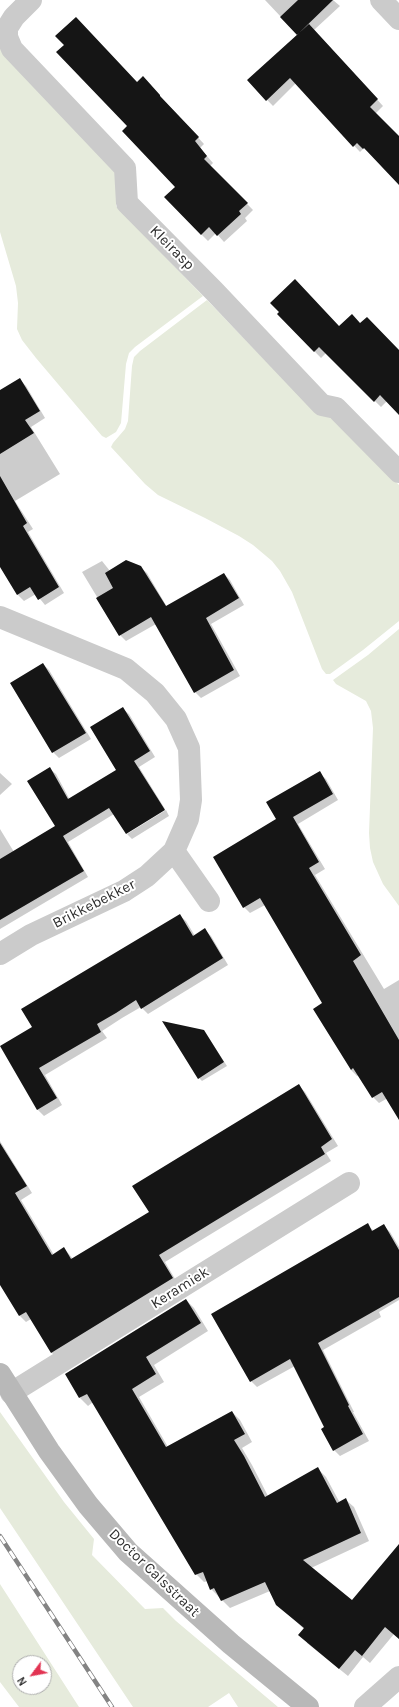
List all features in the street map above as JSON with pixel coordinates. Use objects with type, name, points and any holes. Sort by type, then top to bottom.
[{"type":"street","name":"Kleirasp","points":[[31,0],[14,17],[7,28],[12,49],[125,168],[127,203],[214,291],[322,405],[336,408],[399,472]]},
{"type":"street","points":[[381,0],[399,19]]},
{"type":"street","name":"Brikkebekker","points":[[0,617],[126,669],[155,693],[176,719],[189,748],[191,800],[188,819],[174,851],[147,876],[124,891],[31,935],[0,954]]},
{"type":"street","points":[[174,851],[210,901]]},
{"type":"street","name":"Keramiek","points":[[11,1393],[349,1183]]},
{"type":"street","name":"Doctor Calsstraat","points":[[0,1374],[49,1451],[88,1504],[128,1552],[231,1644],[308,1707]]},
{"type":"street","points":[[365,1707],[399,1677]]},
{"type":"shaded area","points":[[0,48],[116,172],[116,206],[203,296],[129,353],[126,364],[121,423],[116,432],[106,438],[102,436],[36,358],[22,340],[17,329],[18,303],[16,286],[0,232]]},
{"type":"shaded area","points":[[207,300],[317,414],[330,414],[399,485],[399,621],[330,674],[326,674],[322,669],[292,592],[280,571],[272,561],[253,545],[239,536],[158,495],[145,484],[111,447],[125,429],[128,421],[134,357]]},
{"type":"shaded area","points":[[399,629],[399,906],[383,884],[373,862],[370,848],[369,833],[373,728],[371,711],[366,701],[336,684],[333,680],[368,655]]},
{"type":"shaded area","points":[[0,1412],[64,1502],[94,1539],[92,1555],[145,1609],[163,1608],[176,1621],[278,1707],[238,1707],[229,1693],[208,1707],[133,1707],[0,1508]]},
{"type":"shaded area","points":[[0,1584],[46,1655],[12,1655],[12,1695],[52,1695],[52,1665],[79,1707],[19,1707],[0,1682]]},
{"type":"building","points":[[298,0],[333,0],[297,35],[280,17]]},
{"type":"building","points":[[76,17],[137,82],[143,76],[199,137],[195,141],[207,156],[204,159],[248,203],[239,211],[241,214],[217,236],[209,227],[201,235],[164,197],[175,187],[122,131],[127,126],[56,52],[64,45],[55,36]]},
{"type":"building","points":[[309,24],[378,99],[370,107],[399,136],[399,185],[364,148],[363,149],[357,143],[353,147],[290,78],[266,101],[247,80]]},
{"type":"building","points":[[295,279],[339,326],[352,314],[360,323],[367,317],[399,350],[399,415],[380,395],[374,402],[319,347],[314,352],[277,314],[279,312],[270,303]]},
{"type":"building","points":[[20,378],[40,411],[25,420],[34,433],[0,454],[0,390]]},
{"type":"building","points":[[0,476],[27,523],[23,526],[59,587],[38,600],[30,587],[17,595],[0,567]]},
{"type":"building","points":[[126,560],[141,566],[166,606],[224,573],[239,598],[206,618],[234,670],[194,693],[151,617],[119,636],[96,598],[113,588],[105,573]]},
{"type":"building","points":[[43,663],[86,733],[52,753],[10,683]]},
{"type":"building","points":[[123,707],[150,751],[134,761],[165,810],[126,834],[109,808],[63,836],[84,871],[0,920],[0,859],[55,826],[27,781],[50,767],[68,799],[116,770],[90,727]]},
{"type":"building","points":[[320,771],[333,794],[293,817],[319,862],[309,868],[361,955],[353,961],[399,1040],[399,1120],[382,1092],[372,1098],[353,1068],[351,1070],[313,1009],[322,1003],[260,898],[243,908],[213,857],[276,819],[266,802]]},
{"type":"building","points":[[180,914],[193,936],[205,928],[223,958],[141,1009],[136,1000],[97,1024],[101,1032],[39,1068],[57,1098],[37,1110],[0,1046],[32,1027],[21,1009]]},
{"type":"building","points":[[162,1021],[204,1030],[224,1062],[198,1079]]},
{"type":"building","points":[[299,1084],[332,1139],[321,1147],[325,1154],[159,1255],[173,1278],[51,1353],[26,1312],[19,1316],[0,1285],[0,1143],[27,1186],[15,1193],[52,1255],[64,1247],[71,1259],[149,1212],[132,1186]]},
{"type":"building","points":[[368,1223],[372,1231],[384,1224],[399,1250],[399,1297],[318,1343],[363,1434],[333,1451],[321,1429],[324,1427],[290,1359],[250,1382],[211,1314]]},
{"type":"building","points":[[186,1299],[201,1323],[146,1357],[156,1374],[132,1389],[166,1447],[232,1411],[245,1434],[234,1440],[265,1497],[318,1467],[337,1503],[346,1498],[361,1533],[303,1560],[352,1600],[399,1544],[399,1639],[385,1627],[362,1656],[355,1650],[339,1669],[298,1635],[304,1628],[276,1605],[265,1582],[221,1601],[214,1588],[210,1590],[203,1572],[195,1575],[87,1394],[79,1398],[65,1374]]},
{"type":"railway","points":[[0,1536],[112,1707]]}]
